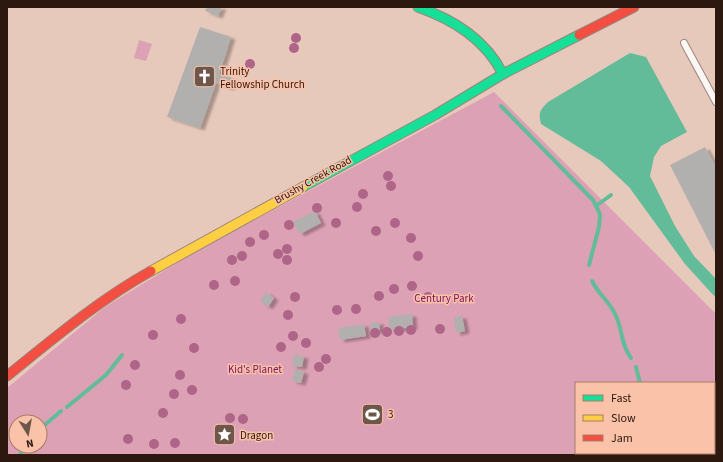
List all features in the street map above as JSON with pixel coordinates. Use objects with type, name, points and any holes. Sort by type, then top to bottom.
[{"type":"street","points":[[418,7],[441,15],[463,28],[495,57],[503,74]]},
{"type":"street","name":"Brushy Creek Road","points":[[7,376],[85,313],[122,287],[435,115],[503,74],[634,7]]},
{"type":"lane","points":[[684,43],[716,102]]},
{"type":"green space","points":[[139,40],[152,44],[146,61],[134,58]]},
{"type":"green space","name":"Century Park","points":[[494,92],[716,314],[716,455],[7,455],[7,388],[105,307],[193,253]]},
{"type":"shaded area","points":[[630,53],[646,57],[687,132],[661,146],[654,157],[650,176],[675,226],[694,256],[716,279],[716,298],[685,264],[629,187],[601,161],[541,124],[540,112],[548,102]]},
{"type":"building","points":[[207,7],[222,7],[218,16],[205,11]]},
{"type":"building","name":"Trinity Fellowship Church","points":[[200,27],[231,37],[219,74],[233,78],[230,88],[216,83],[200,128],[167,117]]},
{"type":"building","points":[[705,147],[716,167],[716,255],[670,165]]},
{"type":"building","points":[[315,211],[321,223],[300,234],[293,222]]},
{"type":"building","points":[[266,292],[274,298],[268,307],[260,301]]},
{"type":"building","points":[[412,314],[413,327],[390,330],[388,317]]},
{"type":"building","points":[[462,316],[465,331],[456,333],[454,317]]},
{"type":"building","points":[[379,322],[380,330],[371,332],[370,323]]},
{"type":"building","points":[[364,324],[366,336],[340,340],[338,328]]},
{"type":"building","points":[[294,355],[304,356],[302,367],[292,366]]},
{"type":"building","points":[[295,369],[304,372],[301,383],[292,381]]},
{"type":"waterway","points":[[501,106],[593,200],[600,214],[599,227],[589,265]]},
{"type":"waterway","points":[[596,206],[611,195]]},
{"type":"waterway","points":[[592,281],[615,314],[625,347],[631,358]]},
{"type":"waterway","points":[[67,407],[106,375],[122,355]]},
{"type":"waterway","points":[[636,367],[640,382]]},
{"type":"waterway","points":[[48,422],[61,411]]},
{"type":"traffic: fast","points":[[418,7],[444,18],[467,32],[487,51],[503,74]]},
{"type":"traffic: fast","points":[[303,187],[435,115],[503,74],[579,35]]},
{"type":"traffic: slow","points":[[151,271],[303,187]]},
{"type":"traffic: jam","points":[[579,35],[634,7]]},
{"type":"traffic: jam","points":[[7,376],[95,307],[113,294],[151,271]]},
{"type":"place","name":"Trinity Fellowship Church","points":[[205,77]]},
{"type":"place","name":"3","points":[[373,414]]},
{"type":"place","name":"Dragon","points":[[225,435]]},
{"type":"park label","name":"Kid's Planet","points":[[255,369]]}]
